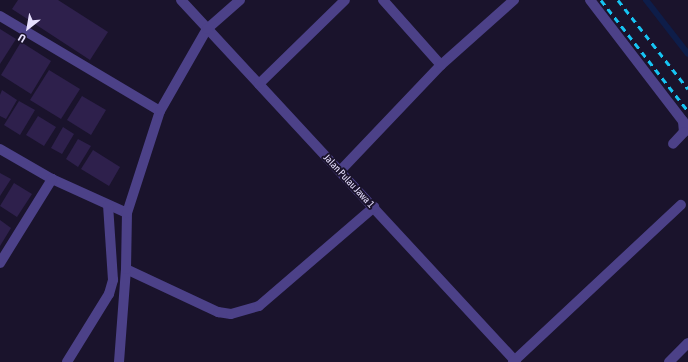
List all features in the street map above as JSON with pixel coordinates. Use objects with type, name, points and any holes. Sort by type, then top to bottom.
[{"type":"street","name":"Jalan Pulau Jawa 1","points":[[181,0],[374,207],[514,361]]},
{"type":"street","points":[[119,362],[126,269],[127,213],[160,111],[207,28],[240,0]]},
{"type":"street","points":[[259,84],[345,0]]},
{"type":"street","points":[[384,0],[441,65]]},
{"type":"street","points":[[340,171],[441,65],[514,0]]},
{"type":"street","points":[[590,0],[684,121],[684,132],[673,144]]},
{"type":"street","points":[[0,16],[160,111]]},
{"type":"street","points":[[0,149],[52,179],[127,213]]},
{"type":"street","points":[[0,263],[52,179]]},
{"type":"street","points":[[66,362],[109,294],[113,280],[108,205]]},
{"type":"street","points":[[514,361],[681,205]]},
{"type":"street","points":[[126,269],[218,312],[232,314],[259,306],[374,207]]},
{"type":"street","points":[[668,362],[688,343]]},
{"type":"building","points":[[18,0],[58,0],[108,32],[90,60],[12,9]]},
{"type":"building","points":[[0,29],[16,39],[0,64]]},
{"type":"building","points":[[21,42],[51,61],[31,94],[1,75]]},
{"type":"building","points":[[49,70],[80,89],[61,119],[30,100]]},
{"type":"building","points":[[2,90],[17,100],[6,119],[0,116],[0,95]]},
{"type":"building","points":[[82,96],[106,110],[91,135],[67,120]]},
{"type":"building","points":[[19,101],[35,110],[20,135],[4,125]]},
{"type":"building","points":[[38,116],[56,127],[44,146],[26,135]]},
{"type":"building","points":[[63,127],[74,134],[62,154],[51,148]]},
{"type":"building","points":[[78,139],[91,146],[78,167],[66,159]]},
{"type":"building","points":[[93,150],[120,167],[109,186],[81,169]]},
{"type":"building","points":[[0,173],[11,179],[0,196]]},
{"type":"building","points":[[14,183],[32,194],[17,217],[0,206]]},
{"type":"building","points":[[0,220],[11,228],[0,246]]},
{"type":"waterway","points":[[646,0],[688,54]]},
{"type":"railway","points":[[601,0],[688,111]]},
{"type":"railway","points":[[618,0],[688,89]]}]
